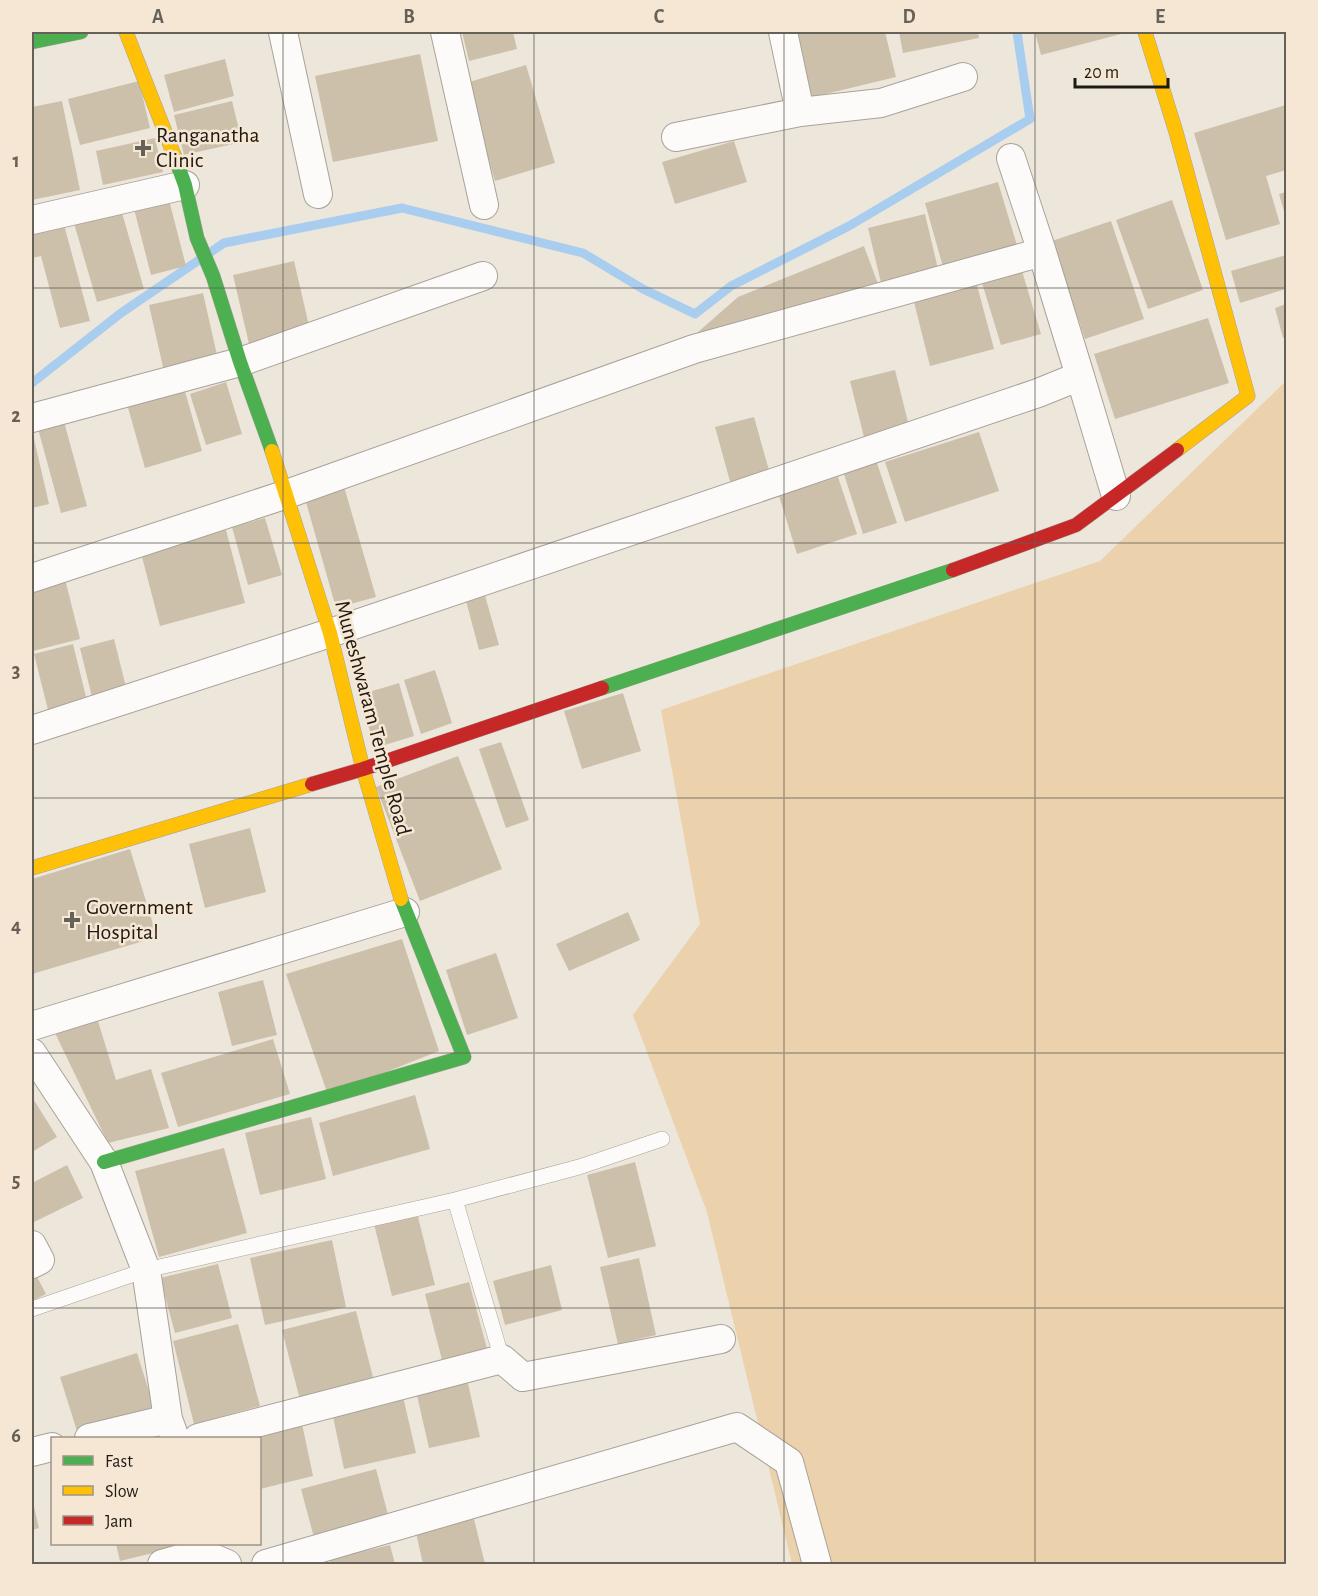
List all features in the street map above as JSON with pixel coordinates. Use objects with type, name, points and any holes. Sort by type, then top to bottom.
[{"type":"street","points":[[32,42],[81,32]]},
{"type":"street","name":"Muneshwaram Temple Road","points":[[104,1162],[464,1057],[405,912],[363,770],[330,633],[287,494],[240,362],[213,276],[197,238],[184,185],[126,32]]},
{"type":"street","points":[[283,32],[318,194]]},
{"type":"street","points":[[445,32],[484,205]]},
{"type":"street","points":[[783,32],[800,112]]},
{"type":"street","points":[[32,868],[363,770],[947,572],[1076,525],[1116,496],[1248,396],[1176,132],[1145,32]]},
{"type":"street","points":[[675,137],[800,112],[881,103],[963,77]]},
{"type":"street","points":[[1011,158],[1116,496]]},
{"type":"street","points":[[32,220],[184,185]]},
{"type":"street","points":[[32,578],[287,494],[694,349],[1042,252]]},
{"type":"street","points":[[32,418],[240,362],[483,276]]},
{"type":"street","points":[[32,730],[330,633],[1038,393],[1080,376]]},
{"type":"street","points":[[32,1026],[405,912]]},
{"type":"street","points":[[32,1053],[104,1162],[146,1269],[172,1429],[98,1437]]},
{"type":"street","points":[[32,1245],[39,1260],[32,1264]]},
{"type":"street","points":[[202,1437],[502,1359],[523,1377],[721,1339]]},
{"type":"street","points":[[266,1564],[737,1427],[789,1462],[817,1564]]},
{"type":"street","points":[[32,1452],[51,1447]]},
{"type":"street","points":[[162,1564],[201,1554],[227,1564]]},
{"type":"lane","points":[[32,1308],[146,1269],[455,1200],[579,1167],[662,1139]]},
{"type":"lane","points":[[455,1200],[502,1359]]},
{"type":"shaded area","points":[[1286,381],[1286,1564],[792,1564],[707,1212],[633,1015],[700,924],[661,710],[1100,561]]},
{"type":"building","points":[[462,32],[513,32],[517,49],[469,61]]},
{"type":"building","points":[[792,32],[885,32],[896,77],[809,98]]},
{"type":"building","points":[[899,32],[978,32],[979,38],[903,53]]},
{"type":"building","points":[[1035,32],[1120,32],[1121,34],[1041,55]]},
{"type":"building","points":[[420,54],[438,141],[333,162],[315,76]]},
{"type":"building","points":[[225,59],[234,96],[174,112],[164,75]]},
{"type":"building","points":[[526,65],[555,163],[495,181],[466,83]]},
{"type":"building","points":[[139,81],[150,128],[80,145],[68,99]]},
{"type":"building","points":[[62,101],[80,190],[32,200],[32,107]]},
{"type":"building","points":[[232,101],[242,142],[184,155],[174,115]]},
{"type":"building","points":[[1286,105],[1286,170],[1266,176],[1280,224],[1226,240],[1194,133]]},
{"type":"building","points":[[155,138],[163,172],[103,185],[96,151]]},
{"type":"building","points":[[734,141],[747,182],[675,204],[662,162]]},
{"type":"building","points":[[998,182],[1019,252],[945,274],[925,203]]},
{"type":"building","points":[[1286,192],[1286,218],[1279,194]]},
{"type":"building","points":[[168,196],[186,266],[151,275],[133,205]]},
{"type":"building","points":[[1172,200],[1203,290],[1148,309],[1116,220]]},
{"type":"building","points":[[120,206],[144,289],[97,302],[73,220]]},
{"type":"building","points":[[925,214],[939,273],[882,287],[868,228]]},
{"type":"building","points":[[63,221],[90,321],[60,328],[41,256],[32,258],[32,230]]},
{"type":"building","points":[[1111,221],[1144,319],[1085,339],[1052,241]]},
{"type":"building","points":[[864,246],[881,292],[681,347],[738,297]]},
{"type":"building","points":[[1286,255],[1286,289],[1240,303],[1231,271]]},
{"type":"building","points":[[294,261],[310,330],[249,344],[233,275]]},
{"type":"building","points":[[1022,271],[1041,334],[1001,345],[982,283]]},
{"type":"building","points":[[977,285],[994,349],[930,366],[914,302]]},
{"type":"building","points":[[203,293],[219,364],[165,376],[149,305]]},
{"type":"building","points":[[1286,304],[1286,337],[1283,338],[1275,308]]},
{"type":"building","points":[[1208,318],[1229,383],[1115,419],[1094,354]]},
{"type":"building","points":[[895,370],[909,426],[864,437],[850,381]]},
{"type":"building","points":[[226,382],[242,434],[206,445],[190,394]]},
{"type":"building","points":[[184,388],[202,451],[145,468],[127,404]]},
{"type":"building","points":[[754,417],[770,474],[731,485],[715,427]]},
{"type":"building","points":[[63,418],[87,506],[61,513],[37,425]]},
{"type":"building","points":[[979,432],[999,491],[905,522],[885,462]]},
{"type":"building","points":[[32,439],[34,439],[49,504],[32,508]]},
{"type":"building","points":[[877,463],[897,523],[863,534],[844,474]]},
{"type":"building","points":[[838,477],[857,534],[797,554],[779,496]]},
{"type":"building","points":[[343,483],[376,597],[336,608],[304,495]]},
{"type":"building","points":[[265,518],[282,575],[248,585],[232,527]]},
{"type":"building","points":[[226,530],[245,603],[160,626],[141,553]]},
{"type":"building","points":[[65,579],[80,639],[33,651],[32,587]]},
{"type":"building","points":[[484,592],[499,645],[479,650],[465,597]]},
{"type":"building","points":[[114,639],[126,687],[92,697],[80,648]]},
{"type":"building","points":[[73,644],[87,701],[48,710],[34,654]]},
{"type":"building","points":[[435,670],[452,723],[421,734],[404,680]]},
{"type":"building","points":[[399,683],[414,736],[375,748],[359,695]]},
{"type":"building","points":[[623,693],[641,751],[582,769],[564,711]]},
{"type":"building","points":[[501,742],[529,820],[506,828],[479,749]]},
{"type":"building","points":[[458,756],[502,869],[420,901],[376,787]]},
{"type":"building","points":[[250,828],[266,892],[205,908],[189,844]]},
{"type":"building","points":[[130,849],[157,937],[32,974],[32,879]]},
{"type":"building","points":[[628,912],[640,940],[569,971],[556,944]]},
{"type":"building","points":[[402,939],[439,1051],[328,1095],[286,974]]},
{"type":"building","points":[[496,953],[518,1018],[467,1035],[446,970]]},
{"type":"building","points":[[263,980],[277,1035],[232,1046],[218,992]]},
{"type":"building","points":[[98,1021],[116,1080],[151,1069],[169,1128],[108,1143],[55,1033]]},
{"type":"building","points":[[273,1039],[290,1094],[178,1127],[161,1073]]},
{"type":"building","points":[[415,1095],[430,1149],[333,1176],[319,1123]]},
{"type":"building","points":[[32,1097],[57,1137],[32,1152]]},
{"type":"building","points":[[311,1117],[326,1179],[260,1195],[245,1133]]},
{"type":"building","points":[[224,1148],[247,1233],[159,1257],[135,1171]]},
{"type":"building","points":[[635,1162],[656,1246],[608,1258],[587,1175]]},
{"type":"building","points":[[67,1165],[83,1198],[32,1223],[32,1183]]},
{"type":"building","points":[[417,1213],[435,1285],[392,1296],[374,1224]]},
{"type":"building","points":[[332,1240],[346,1307],[265,1325],[250,1258]]},
{"type":"building","points":[[639,1258],[656,1335],[618,1344],[600,1267]]},
{"type":"building","points":[[218,1264],[232,1318],[175,1333],[160,1278]]},
{"type":"building","points":[[551,1265],[562,1310],[505,1325],[493,1281]]},
{"type":"building","points":[[32,1267],[46,1294],[32,1301]]},
{"type":"building","points":[[469,1282],[488,1352],[443,1364],[425,1294]]},
{"type":"building","points":[[356,1311],[374,1381],[300,1400],[282,1330]]},
{"type":"building","points":[[238,1324],[260,1406],[194,1424],[173,1341]]},
{"type":"building","points":[[137,1353],[154,1407],[77,1431],[60,1377]]},
{"type":"building","points":[[467,1379],[480,1437],[429,1448],[416,1391]]},
{"type":"building","points":[[402,1392],[416,1453],[344,1469],[331,1407]]},
{"type":"building","points":[[301,1419],[313,1476],[261,1489],[261,1437],[224,1437]]},
{"type":"building","points":[[376,1469],[391,1526],[316,1545],[301,1489]]},
{"type":"building","points":[[32,1498],[39,1528],[32,1530]]},
{"type":"building","points":[[474,1519],[485,1564],[423,1564],[416,1533]]},
{"type":"building","points":[[116,1545],[182,1546],[120,1561]]},
{"type":"building","points":[[390,1545],[395,1564],[331,1564],[330,1559]]},
{"type":"waterway","points":[[32,383],[121,313],[224,243],[402,208],[583,253],[643,289],[695,314],[731,286],[849,226],[1030,119],[1017,32]]},
{"type":"traffic: fast","points":[[32,42],[81,32]]},
{"type":"traffic: fast","points":[[174,155],[185,185],[197,238],[213,276],[240,362],[272,451]]},
{"type":"traffic: fast","points":[[602,688],[953,570]]},
{"type":"traffic: fast","points":[[104,1162],[464,1057],[401,899]]},
{"type":"traffic: slow","points":[[126,32],[174,155]]},
{"type":"traffic: slow","points":[[1145,32],[1176,132],[1248,396],[1177,450]]},
{"type":"traffic: slow","points":[[272,451],[330,633],[363,769],[401,899]]},
{"type":"traffic: slow","points":[[32,868],[312,784]]},
{"type":"traffic: jam","points":[[953,570],[1076,525],[1177,450]]},
{"type":"traffic: jam","points":[[312,784],[602,688]]},
{"type":"place","name":"Ranganatha Clinic","points":[[143,148]]},
{"type":"place","name":"Government Hospital","points":[[72,920]]}]
